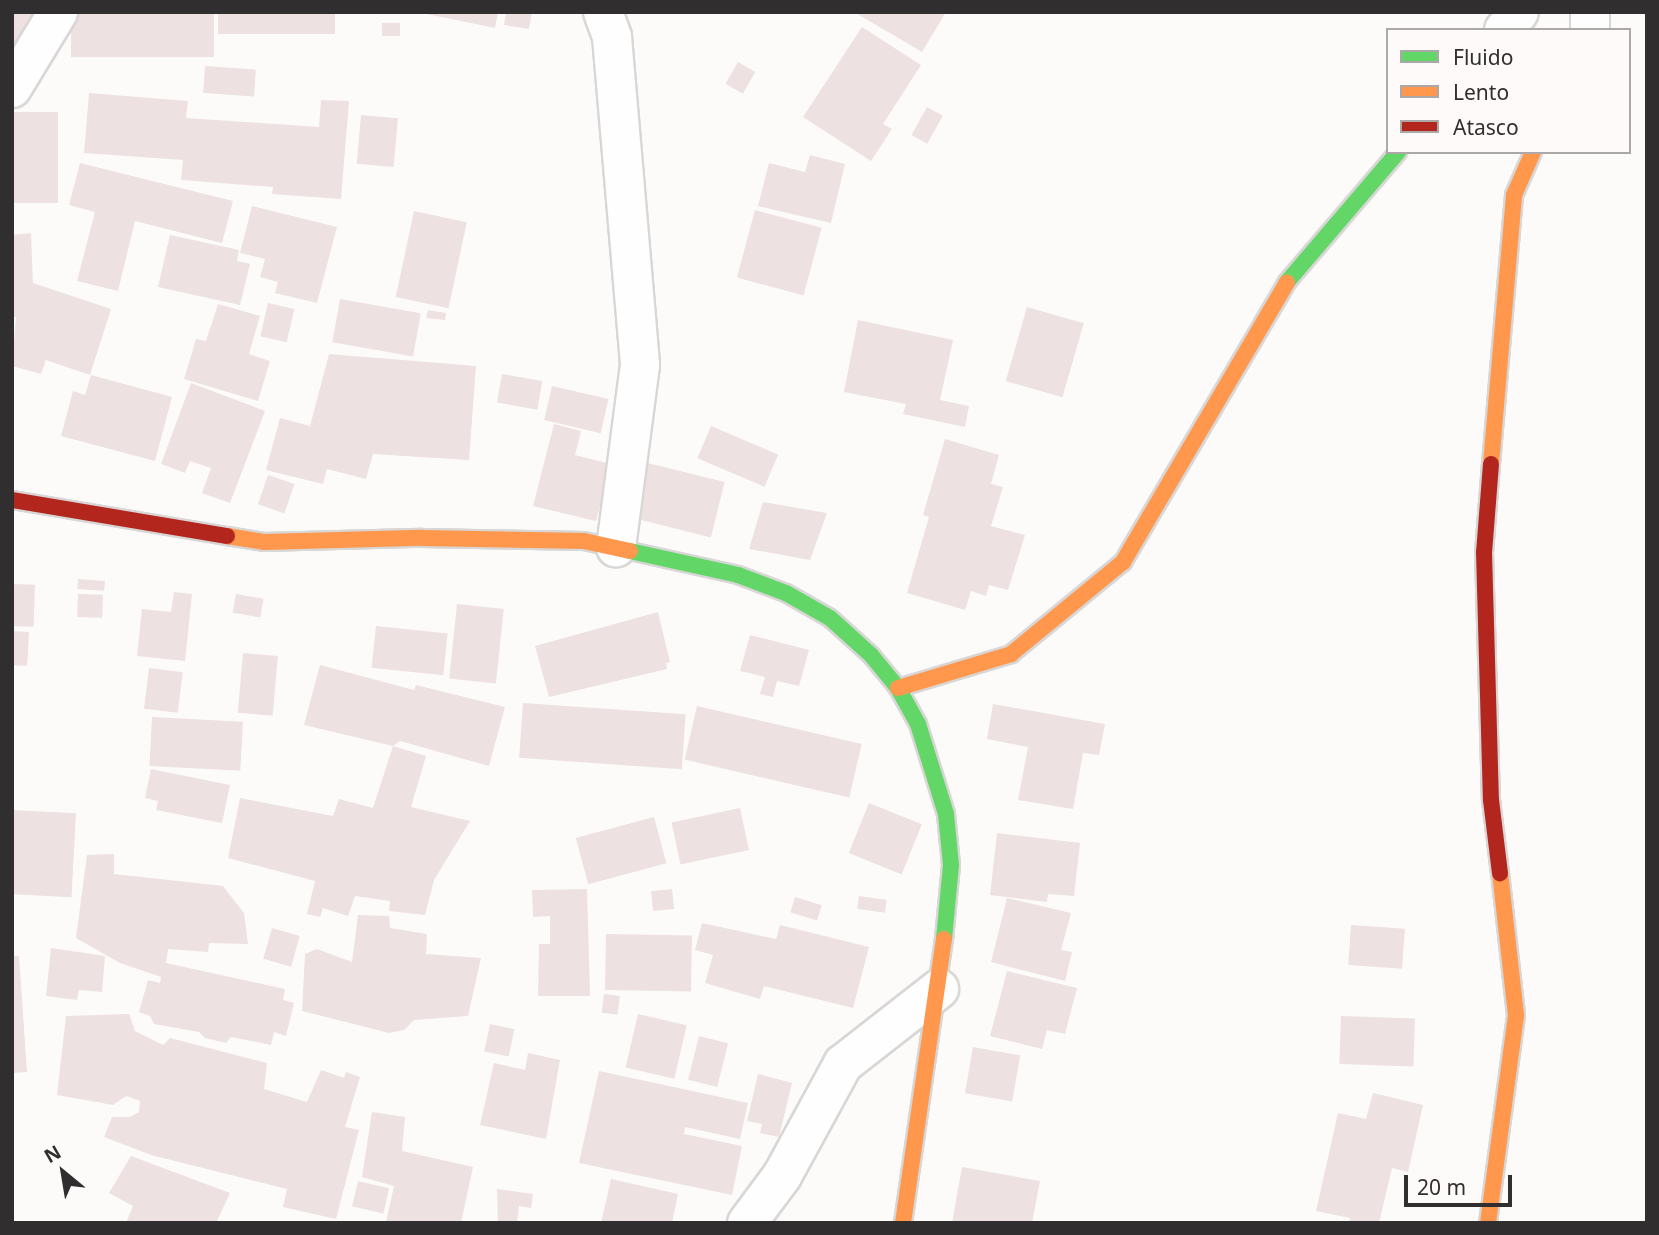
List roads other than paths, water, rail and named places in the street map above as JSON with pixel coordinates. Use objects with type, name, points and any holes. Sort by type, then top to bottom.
[{"type":"street","points":[[12,88],[58,12]]},
{"type":"street","points":[[603,12],[612,37],[640,365],[616,547]]},
{"type":"street","points":[[1506,28],[1519,12]]},
{"type":"street","points":[[898,688],[1011,654],[1123,562],[1290,277],[1396,154]]},
{"type":"street","points":[[1488,1223],[1516,1015],[1490,800],[1484,552],[1514,195],[1532,154]]},
{"type":"street","points":[[13,499],[264,542],[449,538],[584,541],[683,560],[786,593],[830,618],[871,655],[898,688],[922,735],[946,814],[951,865],[939,989],[903,1223]]},
{"type":"street","points":[[747,1223],[782,1176],[843,1063],[939,989]]}]
